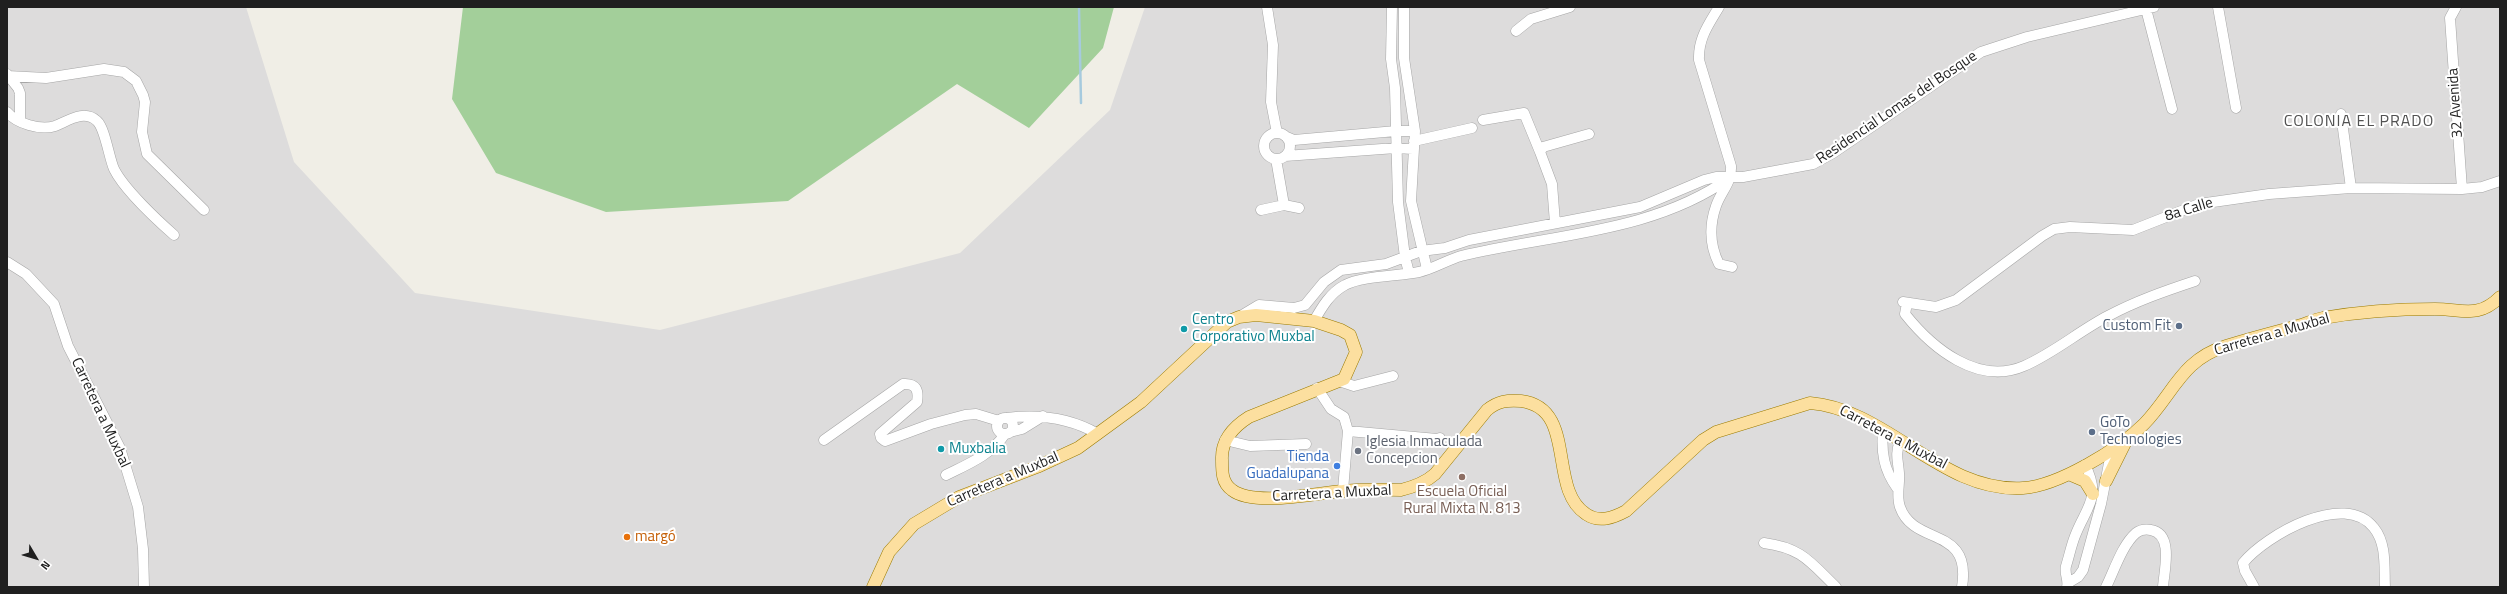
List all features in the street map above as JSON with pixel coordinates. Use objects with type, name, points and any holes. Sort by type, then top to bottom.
[{"type":"main road","name":"Carretera a Muxbal","points":[[873,587],[889,552],[914,524],[959,497],[1037,467],[1078,448],[1142,402],[1220,327],[1239,316],[1256,315],[1314,321],[1341,330],[1350,335],[1356,352],[1352,365],[1344,379],[1317,388],[1238,423],[1225,440],[1222,454],[1222,476],[1226,485],[1233,491],[1255,497],[1276,497],[1343,490],[1400,490],[1429,480],[1487,410],[1497,402],[1514,400],[1536,405],[1551,419],[1560,446],[1566,485],[1572,501],[1577,508],[1590,517],[1600,519],[1610,518],[1626,511],[1703,440],[1716,432],[1796,406],[1810,403],[1838,408],[1883,430],[1952,470],[1979,481],[2003,487],[2023,488],[2044,485],[2071,475],[2128,438],[2144,423],[2187,368],[2211,351],[2321,318],[2436,309],[2478,311],[2488,307],[2500,297]]},
{"type":"main road","points":[[2106,481],[2128,438]]},
{"type":"main road","points":[[2071,475],[2085,481],[2093,494]]},
{"type":"street","points":[[1267,7],[1273,45],[1271,102],[1282,135],[1290,145],[1280,158],[1284,205]]},
{"type":"street","points":[[1392,7],[1391,59],[1395,88],[1398,202],[1405,257],[1409,272]]},
{"type":"street","points":[[1404,7],[1404,58],[1414,141],[1411,201],[1421,251],[1427,269]]},
{"type":"street","points":[[1516,31],[1531,19],[1570,7]]},
{"type":"street","points":[[1719,7],[1703,34],[1700,42],[1699,60],[1731,166],[1732,177],[1716,206],[1711,240],[1713,252],[1719,264],[1732,267]]},
{"type":"street","points":[[2218,7],[2236,108]]},
{"type":"street","name":"32 Avenida","points":[[2456,7],[2450,18],[2462,188]]},
{"type":"street","points":[[2150,8],[2172,109]]},
{"type":"street","name":"Residencial Lomas del Bosque","points":[[1239,316],[1259,305],[1294,308],[1304,305],[1324,282],[1341,270],[1386,264],[1421,251],[1445,248],[1469,240],[1640,208],[1704,180],[1743,177],[1813,164],[1833,154],[1980,52],[2026,37],[2150,8]]},
{"type":"street","points":[[7,76],[46,78],[104,69],[124,72],[136,81],[143,95],[142,132],[146,154],[204,210]]},
{"type":"street","points":[[7,76],[20,93],[20,121]]},
{"type":"street","points":[[7,112],[20,121],[41,127],[53,126],[71,118],[83,116],[98,121],[102,128],[106,147],[115,171],[158,221],[174,235]]},
{"type":"street","points":[[1483,120],[1524,113],[1552,184],[1555,223]]},
{"type":"street","points":[[2340,114],[2351,188]]},
{"type":"street","points":[[7,122],[20,121]]},
{"type":"street","points":[[1414,141],[1396,131],[1294,140],[1282,135],[1269,136],[1264,148],[1268,156],[1280,158],[1396,148],[1414,141],[1472,128]]},
{"type":"street","points":[[1540,152],[1543,147],[1589,134]]},
{"type":"street","points":[[1314,321],[1323,304],[1345,285],[1427,269],[1460,257],[1649,218],[1719,186],[1732,177]]},
{"type":"street","name":"8a Calle","points":[[2195,281],[2151,295],[2107,316],[2023,367],[2000,371],[1970,367],[1935,345],[1919,331],[1905,314],[1905,302],[1936,307],[1956,300],[2042,236],[2054,229],[2070,227],[2133,230],[2211,201],[2320,189],[2462,188],[2482,187],[2500,181]]},
{"type":"street","points":[[1261,210],[1284,205],[1299,208]]},
{"type":"street","name":"Carretera a Muxbal","points":[[7,262],[26,274],[54,304],[68,346],[120,448],[138,507],[143,549],[144,587]]},
{"type":"street","points":[[1339,381],[1354,386],[1393,376]]},
{"type":"street","points":[[824,440],[903,384],[910,383],[916,386],[918,393],[917,402],[880,434],[880,438],[885,441],[931,424],[965,415],[976,414],[1003,419],[1043,416],[1084,426],[1098,434]]},
{"type":"street","points":[[1317,388],[1330,409],[1344,417],[1348,431],[1343,490]]},
{"type":"street","points":[[946,475],[983,456],[997,446],[1008,433],[1022,429],[1043,416]]},
{"type":"street","points":[[1003,419],[998,429],[1008,433]]},
{"type":"street","points":[[1883,430],[1881,450],[1888,476],[1897,488]]},
{"type":"street","points":[[1348,431],[1437,439],[1440,438]]},
{"type":"street","points":[[1225,440],[1250,446],[1306,444]]},
{"type":"street","points":[[1900,440],[1895,454],[1899,474],[1897,488],[1900,507],[1910,523],[1944,541],[1960,556],[1964,564],[1962,587]]},
{"type":"street","points":[[2085,465],[2093,482],[2093,494],[2088,512],[2073,542],[2065,573],[2068,585],[2081,574],[2106,481],[2112,448]]},
{"type":"street","points":[[2254,587],[2245,571],[2243,563],[2263,544],[2296,523],[2342,514],[2357,515],[2374,528],[2382,544],[2385,587]]},
{"type":"street","points":[[2106,587],[2132,538],[2136,533],[2149,529],[2161,535],[2164,541],[2166,556],[2163,587]]},
{"type":"street","points":[[2073,542],[2089,545]]},
{"type":"street","points":[[1764,543],[1784,545],[1797,551],[1836,587]]},
{"type":"shaded area","points":[[7,7],[246,7],[294,162],[415,293],[660,330],[960,253],[1110,110],[1145,7],[2500,7],[2500,587],[7,587]]},
{"type":"green space","points":[[463,7],[1114,7],[1103,48],[1029,128],[957,84],[788,201],[606,212],[496,173],[452,99]]},
{"type":"waterway","points":[[1079,7],[1081,103]]},
{"type":"place","name":"Custom Fit","points":[[2179,326]]},
{"type":"place","name":"Centro Corporativo Muxbal","points":[[1184,329]]},
{"type":"place","name":"GoTo Technologies","points":[[2092,432]]},
{"type":"place","name":"Muxbalia","points":[[941,449]]},
{"type":"place","name":"Iglesia Inmaculada Concepcion","points":[[1358,451]]},
{"type":"place","name":"Tienda Guadalupana","points":[[1337,466]]},
{"type":"place","name":"Escuela Oficial Rural Mixta N. 813","points":[[1462,477]]},
{"type":"place","name":"margó","points":[[627,537]]},
{"type":"district","name":"COLONIA EL PRADO","points":[[2359,122]]}]
